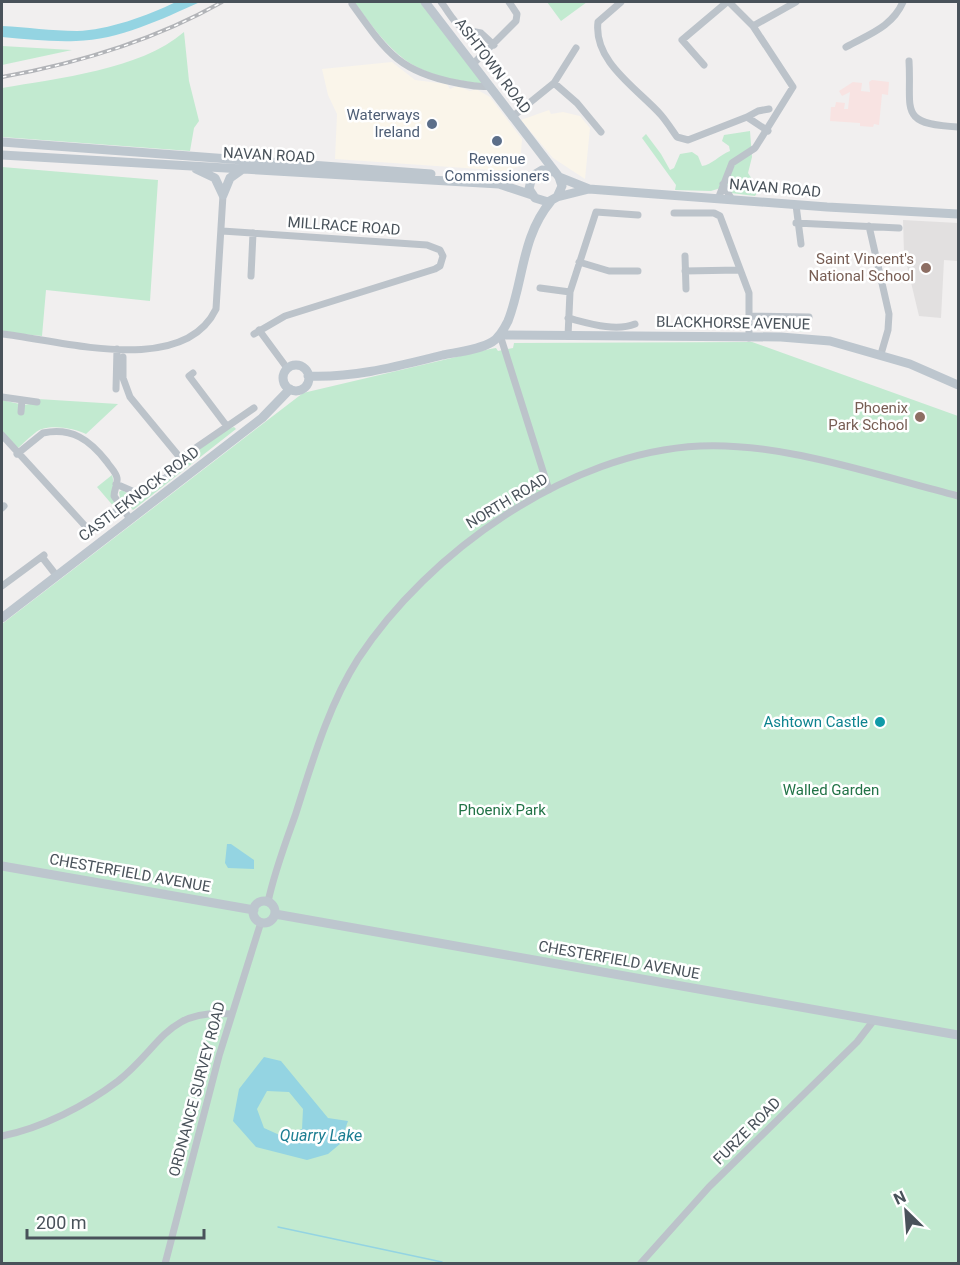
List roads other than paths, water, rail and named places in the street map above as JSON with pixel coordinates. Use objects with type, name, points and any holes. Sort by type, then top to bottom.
[{"type":"main road","name":"ASHTOWN ROAD","points":[[425,2],[557,175]]},
{"type":"main road","name":"NAVAN ROAD","points":[[2,142],[462,176],[516,178],[533,175]]},
{"type":"main road","points":[[535,149],[533,175],[529,185],[539,216]]},
{"type":"main road","name":"NAVAN ROAD","points":[[2,155],[499,184],[535,198]]},
{"type":"main road","points":[[177,165],[210,174],[217,181],[223,195]]},
{"type":"main road","points":[[223,195],[227,181],[244,168]]},
{"type":"main road","points":[[308,376],[337,377],[361,374],[486,345],[500,335],[508,320],[529,240],[539,216],[562,186],[557,175],[546,170],[533,175]]},
{"type":"main road","name":"NAVAN ROAD","points":[[557,175],[589,189],[796,205],[958,214]]},
{"type":"main road","name":"NAVAN ROAD","points":[[554,199],[589,189]]},
{"type":"main road","points":[[535,198],[554,199]]},
{"type":"main road","name":"BLACKHORSE AVENUE","points":[[500,335],[830,341],[881,354],[958,385]]},
{"type":"main road","points":[[298,365],[305,369],[308,376],[304,387],[297,390],[290,389],[283,379],[287,368],[298,365]]},
{"type":"main road","name":"CASTLEKNOCK ROAD","points":[[2,618],[262,418],[290,389]]},
{"type":"main road","name":"CHESTERFIELD AVENUE","points":[[2,866],[254,910]]},
{"type":"main road","points":[[268,902],[274,908],[275,914],[269,921],[261,922],[255,917],[254,910],[259,903],[268,902]]},
{"type":"main road","name":"CHESTERFIELD AVENUE","points":[[275,914],[958,1035]]},
{"type":"street","points":[[441,2],[466,32],[481,33],[494,45]]},
{"type":"street","points":[[473,64],[516,21],[516,14],[509,2]]},
{"type":"street","points":[[621,2],[598,22],[597,31],[603,51],[622,77],[663,116],[678,137],[688,140],[758,111],[769,109]]},
{"type":"street","points":[[704,65],[682,40],[728,2],[753,26],[794,87],[768,131],[753,151],[732,163],[718,199]]},
{"type":"street","points":[[753,26],[796,2]]},
{"type":"street","points":[[846,47],[889,23],[897,16],[903,2]]},
{"type":"street","points":[[352,4],[388,51],[408,68],[428,78],[490,86]]},
{"type":"street","points":[[512,117],[554,82],[576,48]]},
{"type":"street","points":[[909,61],[911,77],[908,104],[912,114],[923,123],[958,127]]},
{"type":"street","points":[[554,82],[585,112],[601,132]]},
{"type":"street","points":[[747,117],[768,131]]},
{"type":"street","points":[[723,184],[732,200]]},
{"type":"street","points":[[2,334],[38,338],[56,345],[117,349],[173,345],[194,335],[210,320],[216,309],[223,195]]},
{"type":"street","points":[[796,205],[796,223],[801,244]]},
{"type":"street","points":[[568,336],[570,292],[596,212],[638,215]]},
{"type":"street","points":[[674,213],[714,213],[720,216],[749,293],[749,338]]},
{"type":"street","points":[[796,223],[899,228]]},
{"type":"street","points":[[869,226],[889,314],[888,330],[881,354]]},
{"type":"street","name":"MILLRACE ROAD","points":[[222,231],[427,245],[440,250],[443,256],[440,266],[435,269],[285,316],[257,332],[287,368]]},
{"type":"street","points":[[251,276],[253,233]]},
{"type":"street","points":[[685,256],[686,289]]},
{"type":"street","points":[[579,262],[609,271],[638,271]]},
{"type":"street","points":[[685,271],[740,270]]},
{"type":"street","points":[[540,288],[570,292]]},
{"type":"street","points":[[750,316],[809,317]]},
{"type":"street","points":[[568,318],[597,325],[627,327],[634,324]]},
{"type":"street","points":[[500,335],[549,490]]},
{"type":"street","points":[[117,349],[118,392],[127,391]]},
{"type":"street","points":[[123,357],[123,378],[127,391],[173,453],[182,460]]},
{"type":"street","points":[[193,373],[189,376],[226,425]]},
{"type":"street","points":[[2,398],[37,402]]},
{"type":"street","points":[[21,412],[22,400]]},
{"type":"street","points":[[116,484],[142,494],[175,471],[187,454],[226,425],[254,408]]},
{"type":"street","points":[[17,454],[43,433],[79,435],[93,445],[115,473],[114,496],[130,519]]},
{"type":"street","points":[[2,435],[87,528],[94,527],[114,512]]},
{"type":"street","name":"NORTH ROAD","points":[[268,902],[333,707],[358,660],[378,631],[443,561],[488,525],[549,490],[630,459],[697,446],[721,445],[772,451],[958,496]]},
{"type":"street","points":[[2,586],[43,556],[56,575]]},
{"type":"street","name":"ORDNANCE SURVEY ROAD","points":[[165,1263],[231,1014],[261,922]]},
{"type":"street","points":[[2,1136],[42,1124],[118,1081],[182,1020],[196,1014],[210,1012],[231,1014]]},
{"type":"street","name":"FURZE ROAD","points":[[640,1263],[718,1179],[857,1042],[874,1020]]},
{"type":"water","points":[[176,2],[200,2],[140,28],[92,40],[57,41],[2,37],[2,26],[67,31],[89,30],[140,17]]},
{"type":"water","points":[[227,844],[231,844],[254,860],[254,869],[228,868],[225,863]]},
{"type":"water","name":"Quarry Lake","points":[[264,1057],[281,1061],[328,1118],[348,1121],[340,1144],[328,1154],[307,1160],[256,1147],[233,1121],[239,1089]],"holes":[[[267,1091],[289,1092],[303,1109],[302,1129],[284,1137],[264,1128],[257,1109]]]},
{"type":"waterway","points":[[278,1227],[442,1262]]},
{"type":"railway","points":[[2,77],[59,65],[115,49],[169,28],[222,2]]},
{"type":"place","name":"Waterways Ireland","points":[[432,124]]},
{"type":"place","name":"Revenue Commissioners","points":[[497,141]]},
{"type":"place","name":"Saint Vincent's National School","points":[[926,268]]},
{"type":"place","name":"Phoenix Park School","points":[[920,417]]},
{"type":"place","name":"Ashtown Castle","points":[[880,722]]},
{"type":"park label","name":"Walled Garden","points":[[831,790]]},
{"type":"park label","name":"Phoenix Park","points":[[502,810]]}]
